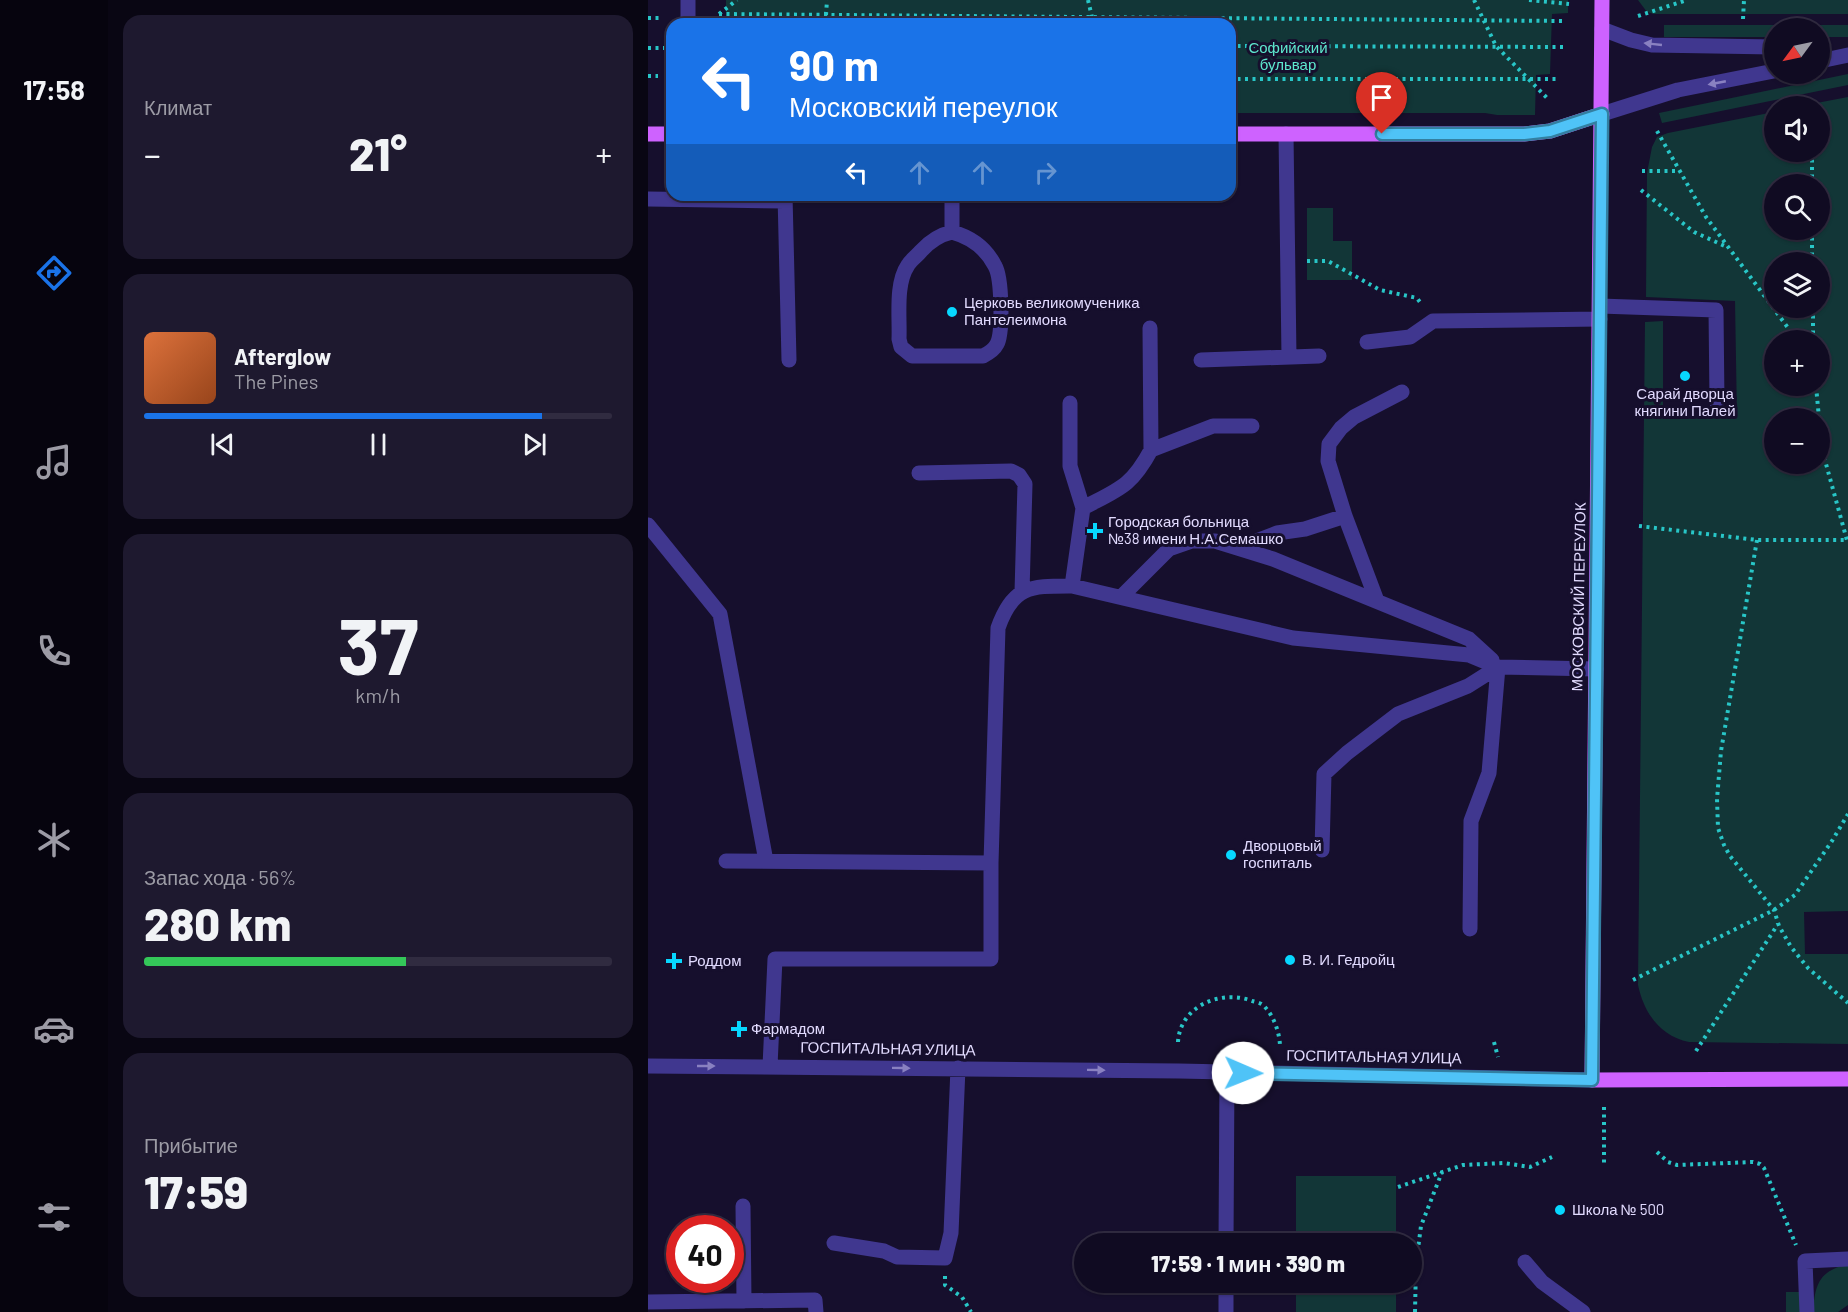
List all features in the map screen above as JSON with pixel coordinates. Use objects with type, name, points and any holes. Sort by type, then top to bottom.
[{"type":"main road","name":"МОСКОВСКИЙ ПЕРЕУЛОК","points":[[1592,1080],[1602,0]]},
{"type":"main road","points":[[1236,134],[1524,134],[1550,131],[1602,114]]},
{"type":"main road","points":[[648,134],[666,134]]},
{"type":"main road","name":"ГОСПИТАЛЬНАЯ УЛИЦА","points":[[1592,1080],[1848,1079]]},
{"type":"street","points":[[688,0],[688,18]]},
{"type":"street","points":[[1602,28],[1631,40],[1652,45],[1764,47]]},
{"type":"street","points":[[1602,114],[1678,90],[1764,74]]},
{"type":"street","points":[[1286,134],[1289,357]]},
{"type":"street","points":[[648,199],[666,199]]},
{"type":"street","points":[[785,201],[789,360]]},
{"type":"street","points":[[952,201],[952,232]]},
{"type":"street","points":[[952,232],[965,236],[981,247],[994,264],[1001,285],[999,339],[991,352],[983,356],[912,356],[901,346],[899,339],[903,275],[908,265],[927,244],[941,235],[952,232]]},
{"type":"street","points":[[1367,342],[1410,337],[1433,321],[1716,310],[1717,403]]},
{"type":"street","points":[[1083,508],[1124,487],[1139,471],[1151,450],[1150,328]]},
{"type":"street","points":[[1201,360],[1319,356]]},
{"type":"street","points":[[1377,601],[1345,516],[1328,460],[1329,444],[1341,428],[1354,417],[1402,392]]},
{"type":"street","points":[[1070,403],[1070,466],[1083,508],[1072,586]]},
{"type":"street","points":[[1151,450],[1213,426],[1252,426]]},
{"type":"street","points":[[919,473],[1011,471],[1019,475],[1025,484],[1022,592]]},
{"type":"street","points":[[1238,548],[1277,533],[1305,529],[1345,516]]},
{"type":"street","points":[[648,525],[720,614],[766,861]]},
{"type":"street","points":[[1121,597],[1169,549],[1192,541],[1215,541],[1273,558],[1469,639],[1498,667]]},
{"type":"street","points":[[770,1066],[775,959],[991,959],[991,863],[998,628],[1005,607],[1022,592],[1043,586],[1072,586],[1293,638],[1469,655],[1498,667],[1596,669]]},
{"type":"street","points":[[1322,850],[1324,774],[1347,753],[1398,714],[1468,686],[1498,667]]},
{"type":"street","points":[[1470,928],[1471,821],[1489,773],[1498,667]]},
{"type":"street","points":[[726,861],[991,863]]},
{"type":"street","name":"ГОСПИТАЛЬНАЯ УЛИЦА","points":[[648,1066],[958,1068],[1592,1080]]},
{"type":"street","points":[[834,1243],[884,1251],[897,1257],[945,1258],[951,1233],[958,1068]]},
{"type":"street","points":[[1226,1233],[1227,1072]]},
{"type":"street","points":[[743,1206],[744,1301]]},
{"type":"street","points":[[1807,1312],[1805,1261],[1848,1259]]},
{"type":"street","points":[[1525,1262],[1542,1282],[1583,1312]]},
{"type":"street","points":[[1226,1293],[1226,1312]]},
{"type":"street","points":[[648,1302],[725,1306],[744,1301],[816,1300],[816,1312]]},
{"type":"path","points":[[736,0],[718,14],[1223,18]]},
{"type":"path","points":[[826,15],[827,0]]},
{"type":"path","points":[[1088,0],[1092,17]]},
{"type":"path","points":[[1474,0],[1496,46],[1549,100]]},
{"type":"path","points":[[1529,0],[1569,4]]},
{"type":"path","points":[[1638,16],[1686,0]]},
{"type":"path","points":[[1743,19],[1744,0]]},
{"type":"path","points":[[648,18],[659,18]]},
{"type":"path","points":[[1236,18],[1564,21]]},
{"type":"path","points":[[1236,46],[1564,47]]},
{"type":"path","points":[[648,48],[666,48]]},
{"type":"path","points":[[648,76],[658,76]]},
{"type":"path","points":[[1236,79],[1558,79]]},
{"type":"path","points":[[1657,130],[1706,217],[1790,330]]},
{"type":"path","points":[[1642,171],[1680,171]]},
{"type":"path","points":[[1641,190],[1694,232],[1728,247]]},
{"type":"path","points":[[1288,260],[1328,261],[1380,290],[1417,298],[1433,321]]},
{"type":"path","points":[[1640,526],[1757,540],[1847,542],[1829,474]]},
{"type":"path","points":[[1757,540],[1722,751],[1717,805],[1718,828],[1730,856],[1774,910],[1791,947],[1808,968],[1848,1003]]},
{"type":"path","points":[[1633,980],[1774,910],[1795,895],[1848,814]]},
{"type":"path","points":[[1696,1051],[1779,924]]},
{"type":"path","points":[[1178,1042],[1186,1017],[1202,1004],[1220,997],[1242,997],[1263,1005],[1275,1023],[1280,1045]]},
{"type":"path","points":[[1494,1042],[1498,1057]]},
{"type":"path","points":[[1604,1107],[1605,1166]]},
{"type":"path","points":[[1657,1152],[1668,1162],[1677,1165],[1753,1162],[1760,1164],[1764,1168],[1797,1248],[1805,1261]]},
{"type":"path","points":[[1398,1187],[1462,1165],[1504,1162],[1530,1167],[1552,1157]]},
{"type":"path","points":[[1415,1312],[1416,1264],[1421,1226],[1442,1172]]},
{"type":"path","points":[[945,1258],[945,1286],[962,1297],[971,1312]]},
{"type":"green space","name":"Софийский бульвар","points":[[726,0],[1568,0],[1568,13],[1552,14],[1550,74],[1536,75],[1535,115],[1236,113],[1236,18],[726,18]]},
{"type":"green space","points":[[1638,0],[1848,0],[1848,14],[1654,14],[1647,12]]},
{"type":"green space","points":[[1664,25],[1764,25],[1764,37],[1664,37]]},
{"type":"green space","points":[[1830,25],[1848,25],[1848,37],[1830,37]]},
{"type":"green space","points":[[1848,74],[1848,85],[1794,96],[1764,96],[1764,102],[1662,123],[1659,113],[1800,84],[1830,84],[1830,78]]},
{"type":"green space","points":[[1848,97],[1848,911],[1804,912],[1805,954],[1848,954],[1848,1044],[1689,1042],[1670,1034],[1655,1022],[1644,1005],[1638,985],[1645,322],[1663,321],[1663,419],[1737,418],[1735,301],[1646,297],[1647,173],[1652,147],[1657,137],[1764,114],[1764,162],[1830,162],[1830,100]]},
{"type":"green space","points":[[1307,208],[1333,208],[1333,241],[1352,241],[1352,280],[1307,280]]},
{"type":"green space","points":[[1296,1176],[1396,1176],[1396,1233],[1296,1233]]},
{"type":"green space","points":[[1848,1264],[1848,1305],[1838,1312],[1813,1312],[1815,1294],[1820,1280],[1838,1267]]},
{"type":"green space","points":[[1786,1292],[1800,1292],[1800,1312],[1786,1312]]},
{"type":"green space","points":[[1296,1293],[1396,1293],[1396,1312],[1296,1312]]},
{"type":"place","name":"Церковь великомученика Пантелеимона","points":[[952,312]]},
{"type":"place","name":"Сарай дворца княгини Палей","points":[[1685,376]]},
{"type":"place","name":"Городская больница №38 имени Н.А.Семашко","points":[[1095,531]]},
{"type":"place","name":"Дворцовый госпиталь","points":[[1231,855]]},
{"type":"place","name":"В. И. Гедройц","points":[[1290,960]]},
{"type":"place","name":"Роддом","points":[[674,961]]},
{"type":"place","name":"Фармадом","points":[[739,1029]]},
{"type":"place","name":"Школа № 500","points":[[1560,1210]]},
{"type":"route","points":[[1243,1073],[1592,1080],[1602,114],[1550,131],[1524,134],[1382,134]]}]
